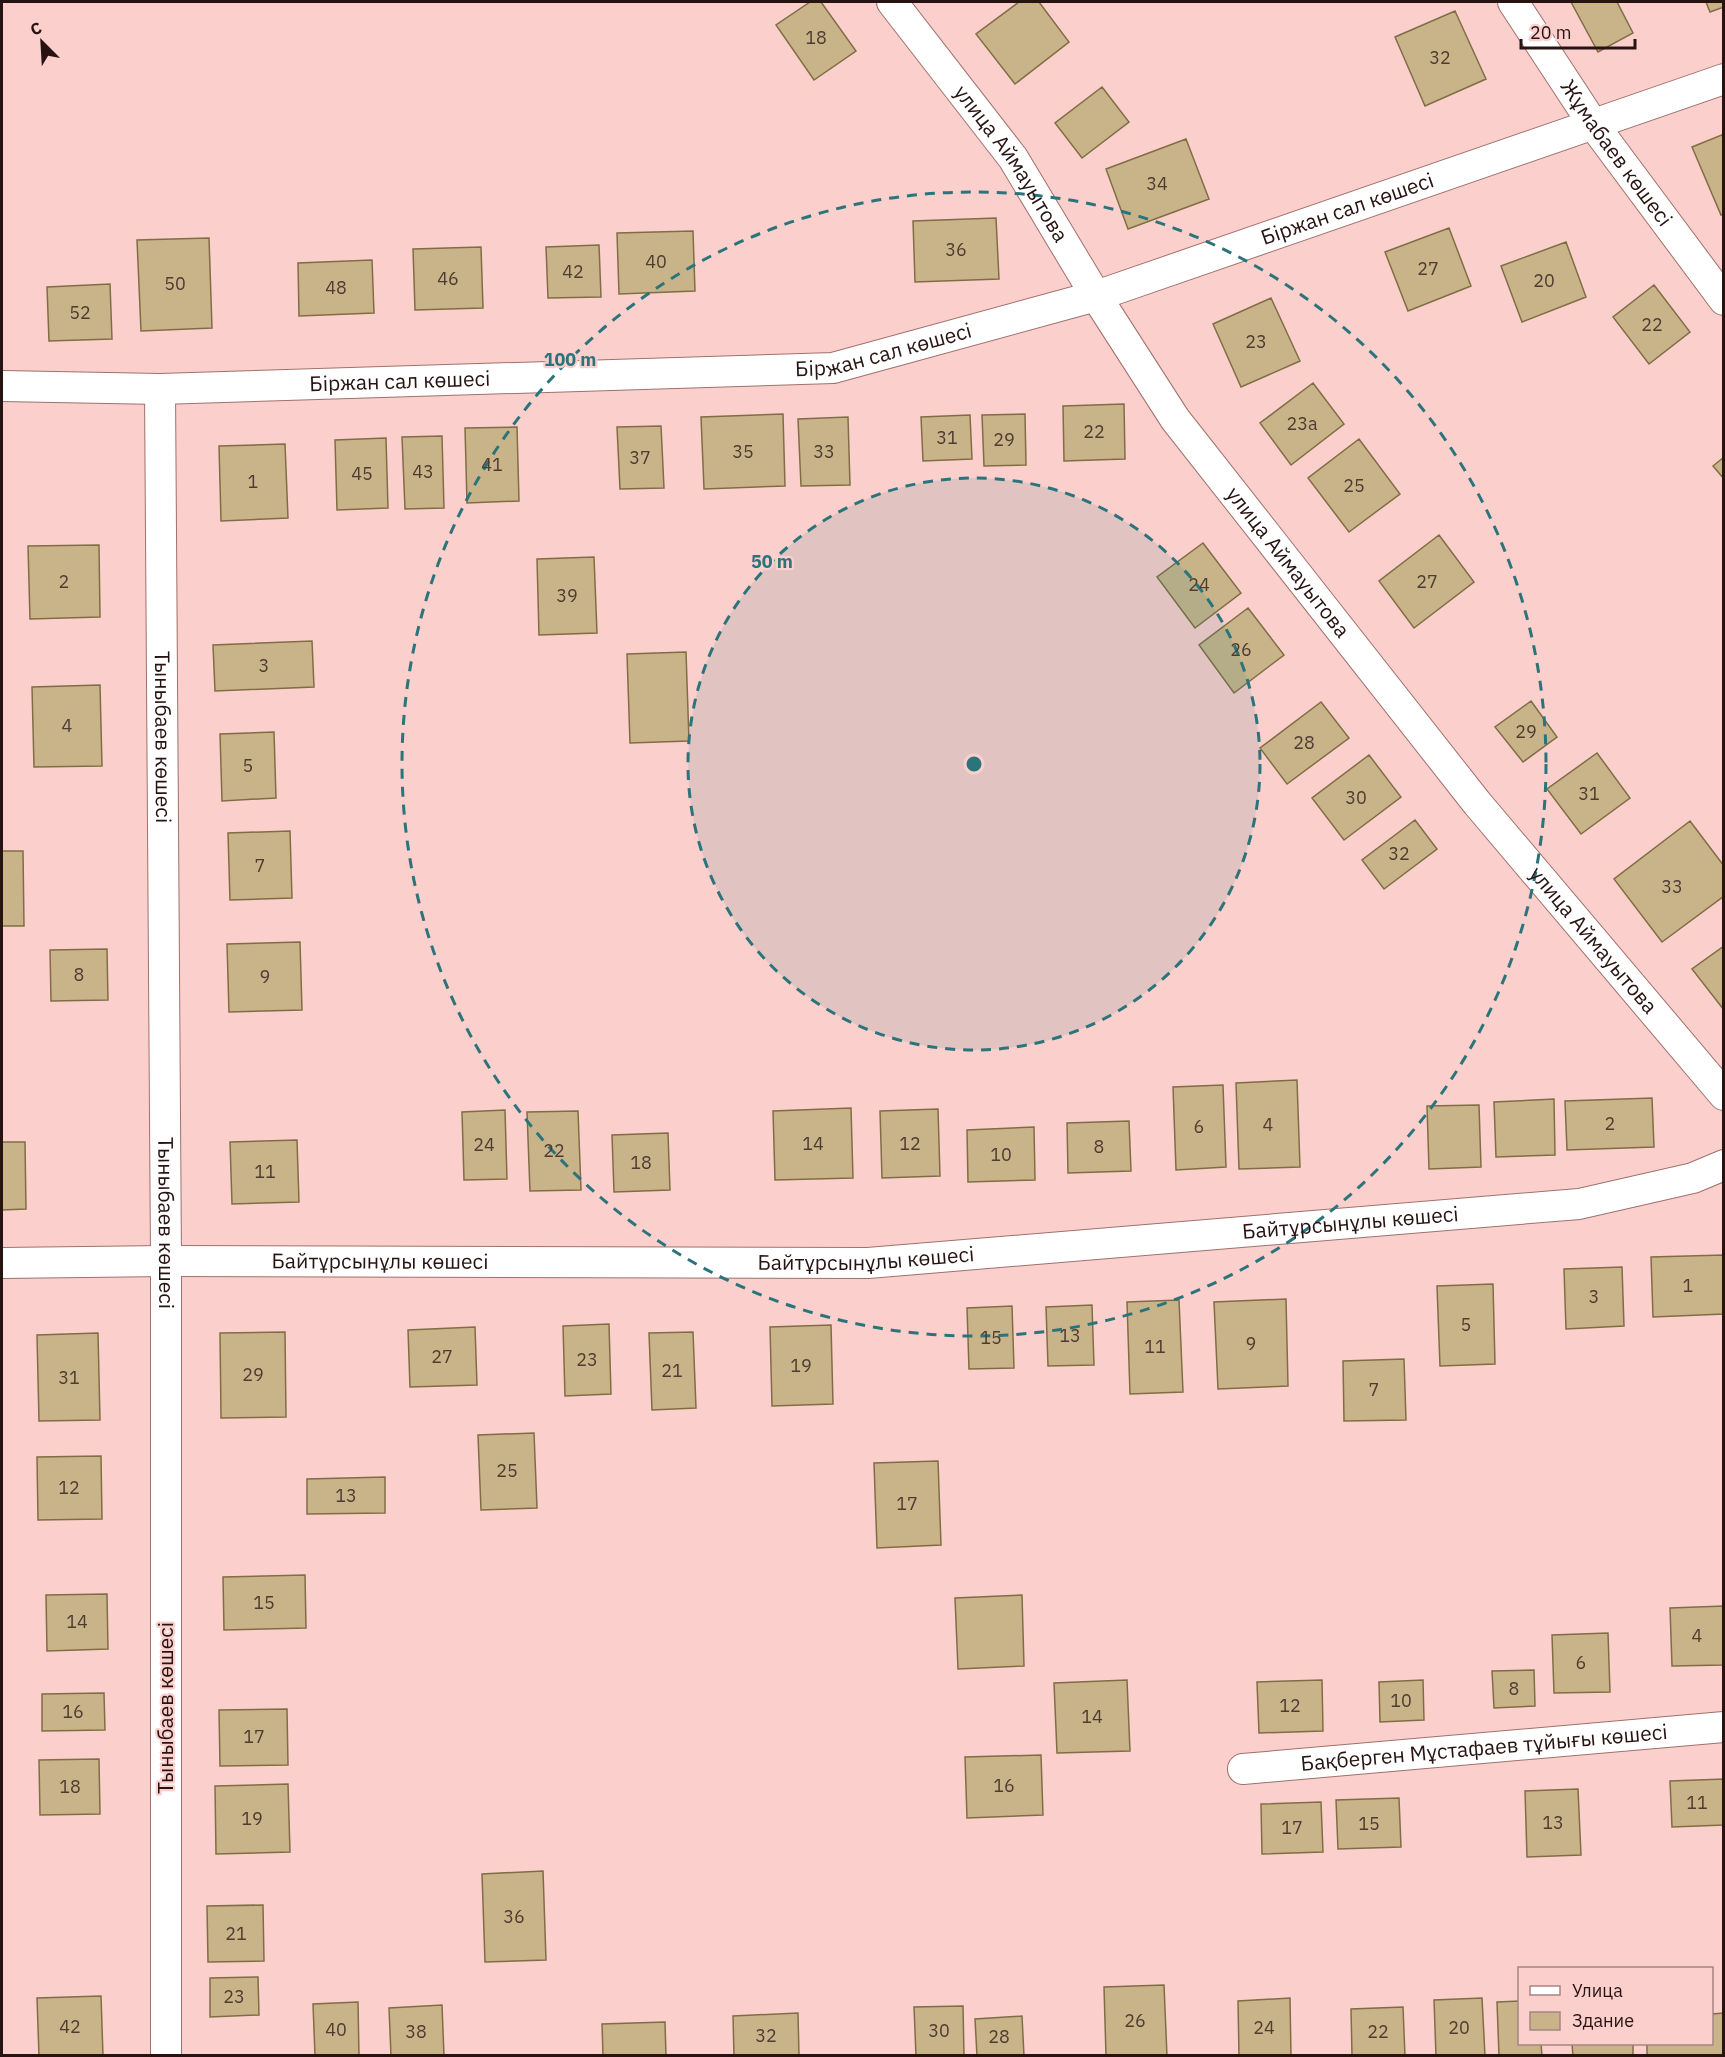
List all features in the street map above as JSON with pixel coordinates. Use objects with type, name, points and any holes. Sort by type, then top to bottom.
[{"type":"street","name":"улица Аймауытова","points":[[892,2],[1013,158],[1096,296],[1175,419],[1477,803],[1724,1095]]},
{"type":"street","name":"Жұмабаев көшесі","points":[[1513,2],[1593,124],[1724,300]]},
{"type":"street","name":"Біржан сал көшесі","points":[[2,386],[160,389],[833,368],[1096,296],[1724,79]]},
{"type":"street","name":"Тыныбаев көшесі","points":[[160,389],[166,1261],[166,2055]]},
{"type":"street","name":"Байтұрсынұлы көшесі","points":[[2,1263],[166,1261],[868,1263],[1579,1204],[1693,1178],[1724,1165]]},
{"type":"street","name":"Бақберген Мұстафаев тұйығы көшесі","points":[[1243,1769],[1724,1727]]},
{"type":"building","points":[[810,2],[821,2],[856,51],[814,80],[776,25]]},
{"type":"building","points":[[1019,2],[1039,2],[1069,42],[1015,84],[976,34]]},
{"type":"building","points":[[1571,2],[1617,2],[1633,33],[1598,52]]},
{"type":"building","points":[[1706,2],[1724,2],[1724,7],[1710,12]]},
{"type":"building","points":[[1455,11],[1486,79],[1425,106],[1395,37]]},
{"type":"building","points":[[1102,87],[1129,122],[1082,158],[1055,123]]},
{"type":"building","points":[[1724,134],[1724,214],[1721,215],[1692,147]]},
{"type":"building","points":[[1186,139],[1209,199],[1128,229],[1106,169]]},
{"type":"building","points":[[996,218],[999,279],[915,282],[913,221]]},
{"type":"building","points":[[1449,228],[1471,286],[1408,311],[1385,252]]},
{"type":"building","points":[[693,231],[695,291],[619,294],[617,233]]},
{"type":"building","points":[[209,238],[212,328],[141,331],[137,240]]},
{"type":"building","points":[[1566,242],[1586,297],[1522,322],[1501,266]]},
{"type":"building","points":[[599,245],[601,297],[548,298],[546,247]]},
{"type":"building","points":[[481,247],[483,308],[415,310],[413,249]]},
{"type":"building","points":[[372,260],[374,313],[299,316],[298,263]]},
{"type":"building","points":[[110,284],[112,339],[49,341],[47,287]]},
{"type":"building","points":[[1654,285],[1690,332],[1649,364],[1613,317]]},
{"type":"building","points":[[1271,298],[1300,361],[1241,387],[1213,324]]},
{"type":"building","points":[[1313,383],[1344,424],[1291,465],[1260,423]]},
{"type":"building","points":[[1124,404],[1125,459],[1064,461],[1063,406]]},
{"type":"building","points":[[783,414],[785,486],[704,489],[701,417]]},
{"type":"building","points":[[1025,414],[1026,465],[984,466],[982,415]]},
{"type":"building","points":[[970,415],[972,459],[923,461],[921,417]]},
{"type":"building","points":[[848,417],[850,485],[801,486],[798,419]]},
{"type":"building","points":[[661,426],[664,488],[620,489],[617,427]]},
{"type":"building","points":[[517,427],[519,501],[467,503],[465,428]]},
{"type":"building","points":[[442,436],[444,508],[405,509],[402,437]]},
{"type":"building","points":[[386,438],[388,508],[337,510],[335,440]]},
{"type":"building","points":[[1359,439],[1400,494],[1349,532],[1308,478]]},
{"type":"building","points":[[285,444],[288,518],[221,521],[219,446]]},
{"type":"building","points":[[1724,457],[1724,479],[1713,466]]},
{"type":"building","points":[[1439,535],[1474,582],[1414,628],[1379,581]]},
{"type":"building","points":[[1203,543],[1241,593],[1195,628],[1157,577]]},
{"type":"building","points":[[99,545],[100,617],[30,619],[28,546]]},
{"type":"building","points":[[594,557],[597,633],[539,635],[537,559]]},
{"type":"building","points":[[1248,608],[1284,655],[1234,693],[1199,645]]},
{"type":"building","points":[[312,641],[314,687],[215,691],[213,645]]},
{"type":"building","points":[[686,652],[689,741],[630,743],[627,654]]},
{"type":"building","points":[[100,685],[102,766],[34,767],[32,687]]},
{"type":"building","points":[[1531,701],[1557,737],[1523,762],[1495,727]]},
{"type":"building","points":[[1321,702],[1349,738],[1287,784],[1260,748]]},
{"type":"building","points":[[274,732],[276,798],[222,801],[220,734]]},
{"type":"building","points":[[1597,753],[1630,798],[1581,834],[1547,789]]},
{"type":"building","points":[[1369,755],[1401,797],[1344,840],[1312,798]]},
{"type":"building","points":[[1415,820],[1437,849],[1384,889],[1362,860]]},
{"type":"building","points":[[1690,821],[1724,866],[1724,896],[1662,942],[1614,879]]},
{"type":"building","points":[[290,831],[292,898],[230,900],[228,833]]},
{"type":"building","points":[[2,851],[23,851],[24,926],[2,926]]},
{"type":"building","points":[[300,942],[302,1010],[229,1012],[227,944]]},
{"type":"building","points":[[1724,946],[1724,1010],[1692,969]]},
{"type":"building","points":[[107,949],[108,1000],[51,1001],[50,950]]},
{"type":"building","points":[[1297,1080],[1300,1167],[1239,1169],[1236,1083]]},
{"type":"building","points":[[1223,1085],[1226,1167],[1176,1170],[1173,1087]]},
{"type":"building","points":[[1652,1098],[1654,1147],[1567,1150],[1565,1101]]},
{"type":"building","points":[[1554,1099],[1555,1155],[1496,1157],[1494,1102]]},
{"type":"building","points":[[1479,1105],[1481,1167],[1429,1169],[1427,1106]]},
{"type":"building","points":[[851,1108],[853,1178],[775,1180],[773,1111]]},
{"type":"building","points":[[938,1109],[940,1176],[882,1178],[880,1111]]},
{"type":"building","points":[[505,1110],[507,1179],[464,1180],[462,1112]]},
{"type":"building","points":[[578,1111],[581,1190],[530,1191],[527,1112]]},
{"type":"building","points":[[1129,1121],[1131,1171],[1068,1173],[1067,1123]]},
{"type":"building","points":[[1034,1127],[1035,1180],[968,1182],[967,1130]]},
{"type":"building","points":[[668,1133],[670,1190],[614,1192],[612,1135]]},
{"type":"building","points":[[297,1140],[299,1202],[232,1204],[230,1142]]},
{"type":"building","points":[[2,1142],[25,1142],[26,1209],[2,1210]]},
{"type":"building","points":[[1724,1255],[1724,1314],[1653,1317],[1651,1257]]},
{"type":"building","points":[[1622,1267],[1624,1326],[1566,1329],[1564,1269]]},
{"type":"building","points":[[1493,1284],[1495,1364],[1440,1366],[1437,1286]]},
{"type":"building","points":[[1286,1299],[1288,1386],[1218,1389],[1214,1302]]},
{"type":"building","points":[[1179,1300],[1183,1392],[1130,1394],[1127,1302]]},
{"type":"building","points":[[1092,1305],[1094,1365],[1048,1366],[1046,1307]]},
{"type":"building","points":[[1012,1306],[1014,1368],[969,1369],[967,1308]]},
{"type":"building","points":[[609,1324],[611,1394],[565,1396],[563,1326]]},
{"type":"building","points":[[831,1325],[833,1404],[772,1406],[770,1327]]},
{"type":"building","points":[[475,1327],[477,1385],[410,1387],[408,1330]]},
{"type":"building","points":[[285,1332],[286,1417],[221,1418],[220,1333]]},
{"type":"building","points":[[693,1332],[696,1408],[652,1410],[649,1333]]},
{"type":"building","points":[[98,1333],[100,1420],[39,1421],[37,1335]]},
{"type":"building","points":[[1404,1359],[1406,1420],[1344,1421],[1343,1361]]},
{"type":"building","points":[[534,1433],[537,1508],[481,1510],[478,1435]]},
{"type":"building","points":[[101,1456],[102,1519],[38,1520],[37,1457]]},
{"type":"building","points":[[938,1461],[941,1545],[877,1548],[874,1463]]},
{"type":"building","points":[[385,1477],[385,1513],[307,1514],[307,1479]]},
{"type":"building","points":[[305,1575],[306,1628],[224,1630],[223,1577]]},
{"type":"building","points":[[107,1594],[108,1649],[47,1651],[46,1595]]},
{"type":"building","points":[[1022,1595],[1024,1666],[958,1669],[955,1598]]},
{"type":"building","points":[[1724,1606],[1724,1665],[1672,1666],[1670,1608]]},
{"type":"building","points":[[1608,1633],[1610,1692],[1554,1693],[1552,1635]]},
{"type":"building","points":[[1534,1670],[1535,1706],[1494,1708],[1492,1671]]},
{"type":"building","points":[[1127,1680],[1130,1751],[1057,1753],[1054,1683]]},
{"type":"building","points":[[1322,1680],[1323,1731],[1259,1733],[1257,1682]]},
{"type":"building","points":[[1423,1680],[1424,1720],[1380,1722],[1379,1682]]},
{"type":"building","points":[[104,1693],[105,1730],[42,1731],[42,1694]]},
{"type":"building","points":[[287,1709],[288,1765],[220,1766],[219,1710]]},
{"type":"building","points":[[1041,1755],[1043,1815],[967,1818],[965,1757]]},
{"type":"building","points":[[99,1759],[100,1814],[40,1815],[39,1760]]},
{"type":"building","points":[[1724,1779],[1724,1825],[1672,1827],[1670,1781]]},
{"type":"building","points":[[288,1784],[290,1852],[216,1854],[215,1786]]},
{"type":"building","points":[[1578,1789],[1581,1855],[1527,1857],[1525,1791]]},
{"type":"building","points":[[1399,1798],[1401,1847],[1338,1849],[1336,1800]]},
{"type":"building","points":[[1321,1802],[1323,1852],[1262,1854],[1261,1804]]},
{"type":"building","points":[[543,1871],[546,1960],[485,1962],[482,1874]]},
{"type":"building","points":[[263,1905],[264,1961],[208,1962],[207,1906]]},
{"type":"building","points":[[258,1977],[259,2015],[210,2017],[210,1978]]},
{"type":"building","points":[[1164,1985],[1167,2056],[1106,2056],[1104,1987]]},
{"type":"building","points":[[101,1996],[103,2056],[39,2056],[37,1998]]},
{"type":"building","points":[[1290,1998],[1291,2056],[1239,2056],[1238,2001]]},
{"type":"building","points":[[1482,1998],[1485,2056],[1436,2056],[1434,2000]]},
{"type":"building","points":[[1518,2001],[1518,2045],[1541,2045],[1542,2056],[1499,2056],[1497,2002]]},
{"type":"building","points":[[358,2002],[359,2056],[315,2056],[313,2004]]},
{"type":"building","points":[[442,2005],[444,2056],[391,2056],[389,2008]]},
{"type":"building","points":[[963,2006],[964,2056],[916,2056],[914,2007]]},
{"type":"building","points":[[1403,2007],[1405,2056],[1352,2056],[1351,2009]]},
{"type":"building","points":[[798,2013],[799,2056],[734,2056],[733,2016]]},
{"type":"building","points":[[1724,2013],[1724,2056],[1647,2056],[1647,2045],[1713,2045],[1713,2014]]},
{"type":"building","points":[[1022,2016],[1024,2056],[977,2056],[975,2019]]},
{"type":"building","points":[[665,2022],[666,2056],[603,2056],[602,2024]]},
{"type":"building","points":[[1572,2045],[1633,2045],[1633,2056],[1573,2056]]}]
